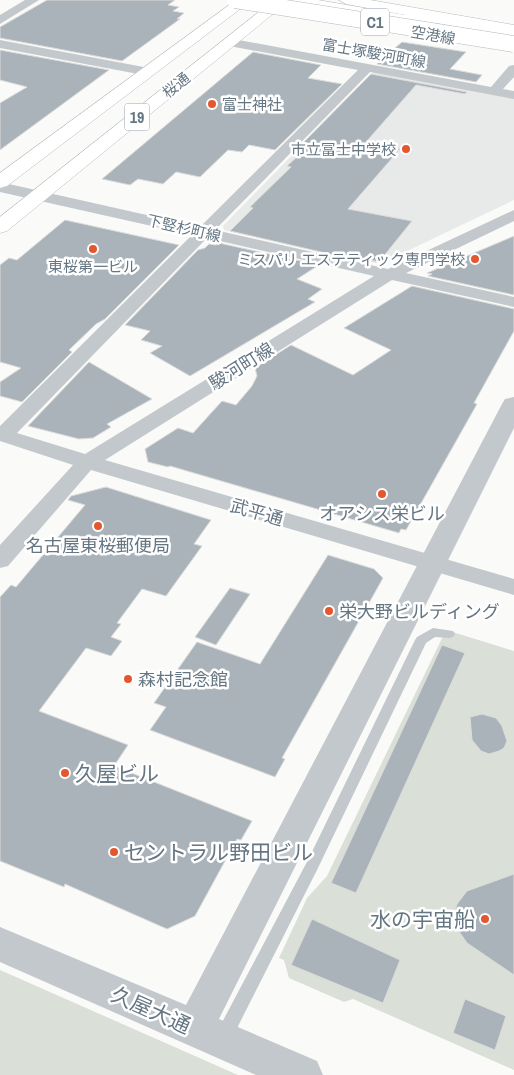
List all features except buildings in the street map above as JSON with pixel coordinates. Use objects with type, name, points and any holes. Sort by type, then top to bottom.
[{"type":"main road","name":"C1","points":[[239,0],[514,44]]},
{"type":"main road","name":"空港線","points":[[239,0],[278,4],[514,49]]},
{"type":"main road","name":"桜通","points":[[0,182],[149,72],[239,0]]},
{"type":"main road","points":[[292,0],[324,2],[514,37]]},
{"type":"main road","name":"空港線","points":[[346,0],[385,4],[514,31]]},
{"type":"main road","name":"C1","points":[[324,2],[514,31]]},
{"type":"main road","name":"桜通","points":[[0,227],[228,42],[278,4]]},
{"type":"street","points":[[0,20],[33,0]]},
{"type":"street","name":"富士塚駿河町線","points":[[228,42],[514,95]]},
{"type":"street","points":[[0,44],[149,72]]},
{"type":"street","points":[[1,435],[367,68]]},
{"type":"street","points":[[494,91],[514,69]]},
{"type":"street","name":"下竪杉町線","points":[[0,187],[514,302]]},
{"type":"street","name":"駿河町線","points":[[0,560],[87,462],[388,275],[514,215]]},
{"type":"street","points":[[208,1034],[434,563],[514,404]]},
{"type":"street","name":"武平通","points":[[1,435],[514,587]]},
{"type":"street","name":"久屋大通","points":[[0,944],[303,1075]]},
{"type":"lane","points":[[208,1034],[313,864],[421,640],[433,632],[449,634]]},
{"type":"shaded area","name":"市立冨士中学校","points":[[380,72],[514,97],[514,200],[384,262],[375,263],[224,230],[223,226],[372,73]]},
{"type":"shaded area","points":[[446,630],[514,651],[514,1070],[353,999],[344,1002],[289,978],[284,960],[279,958],[307,898],[327,876]]},
{"type":"shaded area","points":[[0,970],[238,1075],[0,1075]]},
{"type":"place","name":"富士神社","points":[[212,104]]},
{"type":"place","name":"市立冨士中学校","points":[[406,149]]},
{"type":"place","name":"東桜第一ビル","points":[[93,249]]},
{"type":"place","name":"ミスパリ エステティック専門学校","points":[[475,259]]},
{"type":"place","name":"オアシス栄ビル","points":[[382,494]]},
{"type":"place","name":"名古屋東桜郵便局","points":[[98,526]]},
{"type":"place","name":"栄大野ビルディング","points":[[329,611]]},
{"type":"place","name":"森村記念館","points":[[128,679]]},
{"type":"place","name":"久屋ビル","points":[[65,773]]},
{"type":"place","name":"セントラル野田ビル","points":[[114,852]]},
{"type":"place","name":"水の宇宙船","points":[[485,919]]}]
